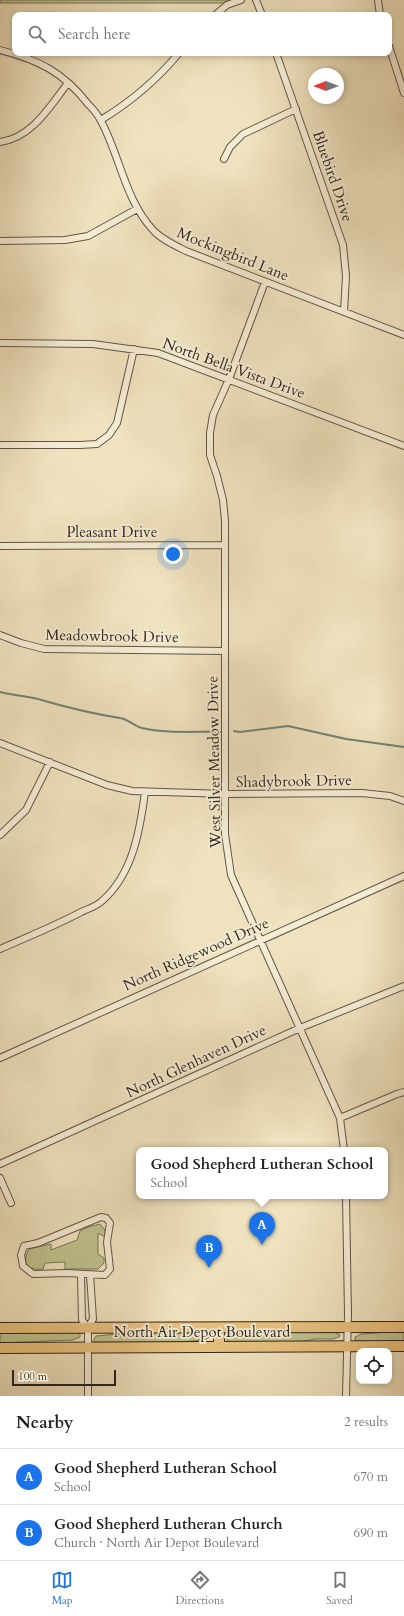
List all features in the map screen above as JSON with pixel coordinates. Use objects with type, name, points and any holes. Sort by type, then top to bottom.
[{"type":"main road","name":"North Air Depot Boulevard","points":[[0,1328],[404,1327]]},
{"type":"main road","points":[[219,1328],[219,1347]]},
{"type":"main road","name":"North Air Depot Boulevard","points":[[0,1348],[404,1346]]},
{"type":"street","points":[[219,12],[227,5],[241,0]]},
{"type":"street","points":[[256,0],[261,12]]},
{"type":"street","points":[[378,0],[380,12]]},
{"type":"street","name":"Mockingbird Lane","points":[[0,50],[12,54]]},
{"type":"street","name":"Mockingbird Lane","points":[[18,56],[37,62],[55,72],[80,94],[101,120],[136,209],[153,231],[167,241],[186,251],[404,335]]},
{"type":"street","points":[[101,120],[125,105],[162,74],[177,56]]},
{"type":"street","name":"Bluebird Drive","points":[[277,56],[343,245],[346,276],[344,312]]},
{"type":"street","points":[[392,56],[404,94]]},
{"type":"street","points":[[0,142],[8,141],[20,135],[36,124],[68,83]]},
{"type":"street","points":[[224,159],[230,147],[243,134],[296,109]]},
{"type":"street","points":[[0,241],[65,240],[88,236],[136,209]]},
{"type":"street","name":"West Silver Meadow Drive","points":[[265,282],[229,379],[213,415],[210,433],[210,455],[223,500],[225,521],[226,834],[231,874],[340,1118],[344,1147]]},
{"type":"street","name":"North Bella Vista Drive","points":[[0,344],[93,344],[158,352],[404,446]]},
{"type":"street","points":[[0,445],[97,444],[109,435],[117,423],[134,349]]},
{"type":"street","name":"Pleasant Drive","points":[[0,546],[26,544],[225,544]]},
{"type":"street","name":"Meadowbrook Drive","points":[[0,635],[21,643],[44,649],[225,651]]},
{"type":"street","name":"Shadybrook Drive","points":[[0,743],[107,785],[132,791],[226,794],[362,793],[390,796],[404,801]]},
{"type":"street","points":[[0,835],[26,810],[50,762]]},
{"type":"street","points":[[0,949],[101,902],[115,888],[124,874],[133,848],[141,820],[145,792]]},
{"type":"street","name":"North Ridgewood Drive","points":[[0,1058],[404,876]]},
{"type":"street","name":"North Glenhaven Drive","points":[[0,1164],[300,1028],[404,986]]},
{"type":"street","points":[[340,1118],[404,1092]]},
{"type":"street","points":[[0,1178],[11,1203]]},
{"type":"street","points":[[346,1199],[346,1396]]},
{"type":"street","points":[[95,1218],[106,1218],[110,1223],[107,1242],[110,1268],[105,1275],[90,1275],[67,1273],[33,1274],[23,1266],[22,1249],[29,1244],[38,1243],[95,1218]]},
{"type":"street","points":[[81,1275],[82,1320],[88,1328]]},
{"type":"street","points":[[88,1396],[88,1328],[93,1319],[90,1275]]},
{"type":"green space","points":[[0,0],[230,0],[224,3],[0,3]]},
{"type":"green space","points":[[100,1224],[105,1230],[105,1237],[98,1233],[98,1254],[104,1258],[104,1263],[98,1269],[65,1269],[65,1262],[45,1263],[43,1269],[33,1269],[27,1265],[26,1258],[29,1249],[51,1244],[51,1250],[77,1240],[80,1231]]},
{"type":"green space","points":[[286,1331],[334,1332],[340,1335],[339,1337],[333,1339],[315,1339],[299,1342],[231,1343],[225,1338],[232,1335]]},
{"type":"green space","points":[[404,1331],[404,1343],[363,1343],[355,1340],[355,1337],[361,1334]]},
{"type":"green space","points":[[74,1332],[80,1334],[80,1337],[73,1340],[0,1343],[0,1333]]},
{"type":"green space","points":[[139,1332],[208,1332],[212,1336],[204,1340],[167,1343],[94,1342],[96,1336]]},
{"type":"waterway","points":[[0,692],[34,698],[82,711],[123,719],[139,727],[152,730],[171,732],[221,732]]},
{"type":"waterway","points":[[234,731],[240,732],[288,726],[346,739],[404,747]]},
{"type":"place","name":"Good Shepherd Lutheran School","points":[[262,1245]]},
{"type":"place","name":"Good Shepherd Lutheran Church","points":[[209,1268]]}]
